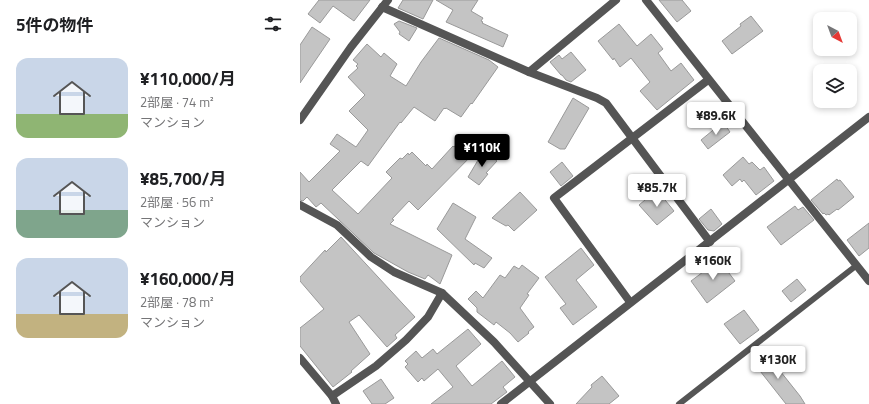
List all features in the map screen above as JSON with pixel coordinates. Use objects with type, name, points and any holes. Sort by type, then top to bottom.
[{"type":"street","points":[[300,120],[351,47],[388,0]]},
{"type":"street","points":[[528,72],[616,0]]},
{"type":"street","points":[[646,0],[869,281]]},
{"type":"street","points":[[382,7],[528,72],[597,98],[606,104],[710,242]]},
{"type":"street","points":[[630,302],[554,198],[633,139],[708,80]]},
{"type":"street","points":[[501,404],[869,117]]},
{"type":"street","points":[[300,205],[337,224],[371,257],[394,272],[442,292],[494,342],[550,404]]},
{"type":"street","points":[[332,396],[376,366],[406,340],[428,317],[442,292]]},
{"type":"street","points":[[300,358],[332,396],[336,404]]},
{"type":"lane","points":[[679,404],[857,265]]},
{"type":"building","points":[[319,0],[370,0],[354,21],[333,6],[320,23],[308,14]]},
{"type":"building","points":[[403,0],[433,0],[423,19],[398,8]]},
{"type":"building","points":[[436,0],[478,0],[471,11],[483,18],[481,21],[483,22],[482,23],[508,35],[503,47],[446,22],[453,10]]},
{"type":"building","points":[[659,0],[682,0],[691,11],[677,22]]},
{"type":"building","points":[[751,16],[763,31],[732,54],[722,41]]},
{"type":"building","points":[[399,21],[417,28],[409,41],[399,34],[400,32],[394,24]]},
{"type":"building","points":[[619,24],[637,46],[651,34],[663,49],[658,53],[671,71],[681,63],[694,80],[657,110],[640,91],[650,82],[631,58],[620,67],[614,58],[613,60],[598,41]]},
{"type":"building","points":[[312,27],[330,39],[300,83],[300,45]]},
{"type":"building","points":[[439,38],[489,60],[498,67],[461,117],[444,108],[435,121],[414,107],[401,123],[400,122],[368,166],[361,161],[332,190],[358,214],[392,178],[386,172],[400,158],[402,159],[408,153],[409,155],[412,152],[426,166],[427,164],[432,169],[465,135],[479,148],[418,210],[409,201],[392,219],[394,220],[390,224],[452,255],[440,284],[428,275],[425,279],[408,272],[374,253],[321,203],[316,207],[307,197],[303,201],[300,200],[300,172],[309,182],[340,151],[330,144],[337,134],[356,147],[368,130],[349,111],[365,95],[348,77],[358,68],[356,66],[358,64],[353,60],[367,44],[381,57],[384,53],[397,64],[390,76],[406,86],[421,62]]},
{"type":"building","points":[[571,52],[586,70],[571,82],[566,80],[550,62],[559,55],[562,59]]},
{"type":"building","points":[[573,98],[589,108],[565,149],[560,149],[548,142]]},
{"type":"building","points":[[723,122],[730,132],[708,149],[701,140]]},
{"type":"building","points":[[484,150],[497,161],[486,173],[488,174],[479,185],[468,177]]},
{"type":"building","points":[[743,157],[749,164],[752,162],[760,170],[764,167],[774,181],[756,195],[744,180],[742,182],[740,179],[732,186],[723,175]]},
{"type":"building","points":[[562,162],[573,176],[561,186],[550,172]]},
{"type":"building","points":[[837,179],[838,181],[840,180],[854,197],[838,210],[837,209],[829,215],[823,214],[811,200]]},
{"type":"building","points":[[657,190],[674,211],[657,225],[639,205]]},
{"type":"building","points":[[520,192],[537,210],[514,231],[508,225],[506,226],[492,218]]},
{"type":"building","points":[[453,203],[476,217],[465,239],[492,258],[484,268],[475,263],[474,265],[437,229]]},
{"type":"building","points":[[795,206],[798,210],[803,207],[814,220],[781,245],[767,227]]},
{"type":"building","points":[[711,209],[722,224],[714,231],[708,230],[699,219]]},
{"type":"building","points":[[869,223],[869,248],[859,256],[847,240]]},
{"type":"building","points":[[341,237],[415,317],[395,335],[397,338],[387,347],[359,315],[349,322],[370,354],[351,371],[352,372],[333,387],[300,346],[300,328],[324,309],[300,281],[300,277],[325,250],[326,252]]},
{"type":"building","points":[[581,248],[594,265],[576,280],[597,307],[573,325],[560,308],[566,304],[545,277]]},
{"type":"building","points":[[719,260],[735,281],[707,303],[691,281]]},
{"type":"building","points":[[522,265],[539,278],[527,294],[529,295],[520,308],[534,327],[518,342],[510,333],[496,322],[494,325],[477,312],[477,308],[468,299],[476,291],[483,298],[500,275],[505,278],[514,266],[519,269]]},
{"type":"building","points":[[797,279],[806,290],[791,302],[782,291]]},
{"type":"building","points":[[744,310],[759,330],[740,344],[724,324]]},
{"type":"building","points":[[468,329],[481,344],[456,366],[472,386],[502,361],[515,377],[503,387],[507,392],[491,404],[431,404],[453,387],[438,369],[424,381],[422,378],[418,382],[405,367],[408,364],[405,361],[416,351],[422,358],[433,349],[437,354]]},
{"type":"building","points":[[765,352],[805,404],[786,404],[753,362]]},
{"type":"building","points":[[602,376],[619,396],[609,404],[576,404],[592,387],[591,385]]},
{"type":"building","points":[[381,379],[394,398],[385,404],[372,404],[363,391]]}]
